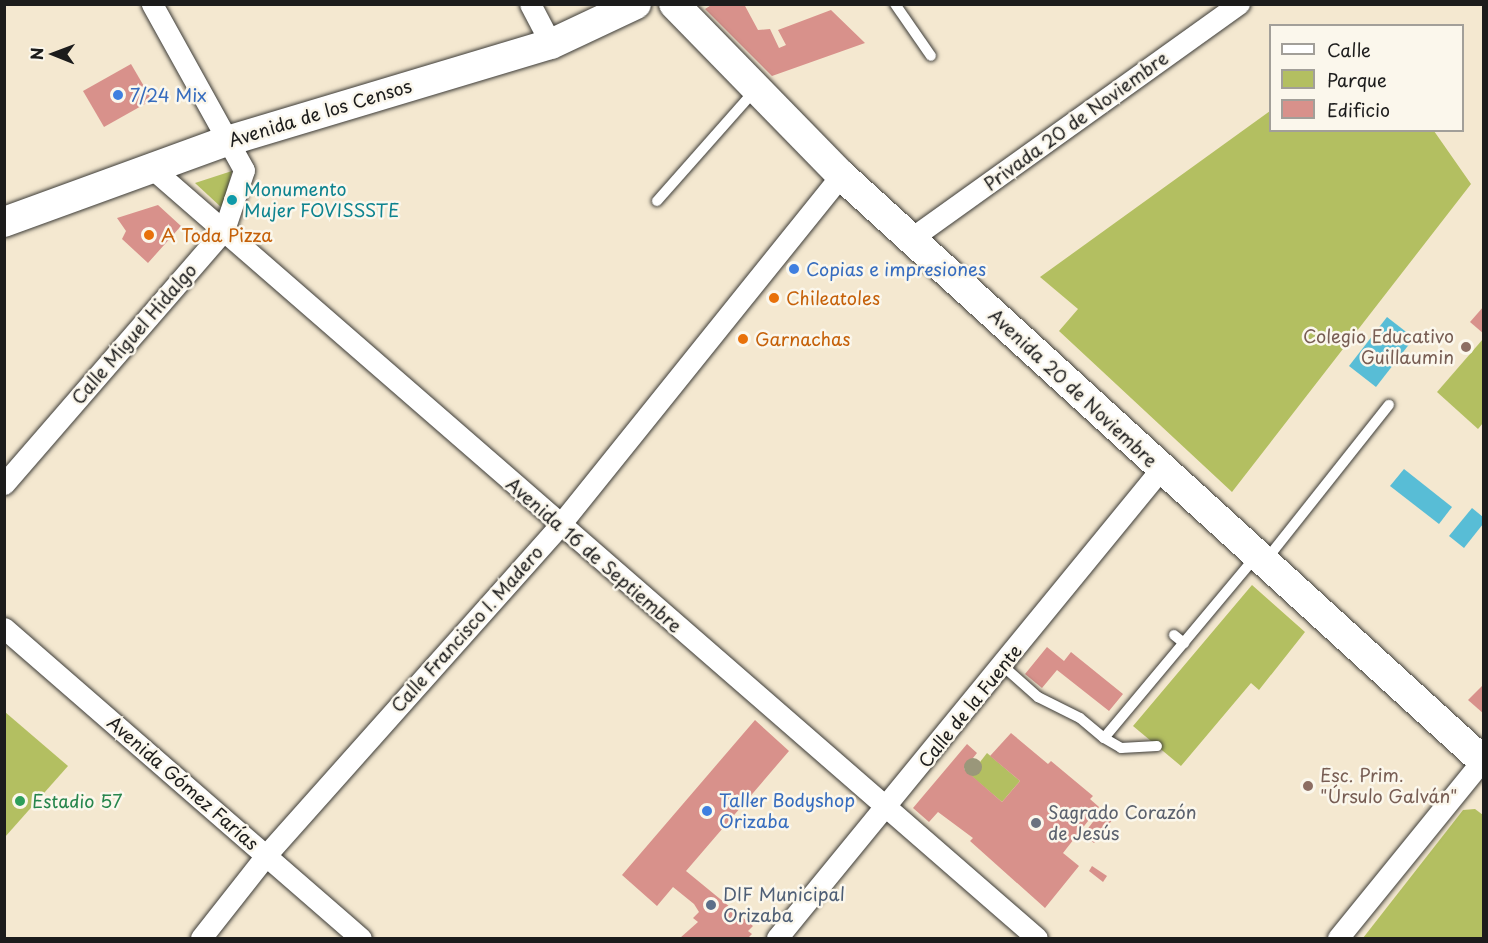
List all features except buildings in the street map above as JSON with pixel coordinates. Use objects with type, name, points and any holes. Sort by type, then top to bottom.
[{"type":"street","name":"Calle Miguel Hidalgo","points":[[4,484],[224,230],[244,170],[152,4]]},
{"type":"street","points":[[530,4],[551,44]]},
{"type":"street","name":"Avenida de los Censos","points":[[4,222],[154,170],[227,141],[551,44],[636,4]]},
{"type":"street","name":"Avenida 20 de Noviembre","points":[[674,4],[759,87],[841,175],[913,237],[1160,470],[1483,762]]},
{"type":"street","name":"Privada 20 de Noviembre","points":[[913,237],[1239,4]]},
{"type":"street","name":"Avenida 16 de Septiembre","points":[[154,170],[559,526],[1036,939]]},
{"type":"street","name":"Calle Francisco I. Madero","points":[[201,939],[267,855],[559,526],[841,175]]},
{"type":"street","name":"Calle de la Fuente","points":[[777,939],[887,808],[1160,470]]},
{"type":"street","name":"Avenida Gómez Farías","points":[[4,628],[361,939]]},
{"type":"street","points":[[1338,939],[1483,762]]},
{"type":"lane","points":[[895,4],[931,57]]},
{"type":"lane","points":[[657,201],[759,87]]},
{"type":"lane","points":[[1104,738],[1184,643],[1260,559],[1389,405]]},
{"type":"lane","points":[[1174,635],[1184,643]]},
{"type":"lane","points":[[1002,666],[1038,697],[1080,718],[1104,738],[1122,748],[1157,746]]},
{"type":"green space","points":[[1269,112],[1269,132],[1435,132],[1471,184],[1232,492],[1059,331],[1078,309],[1040,277]]},
{"type":"green space","points":[[232,171],[222,208],[195,183]]},
{"type":"green space","points":[[1483,339],[1483,423],[1478,429],[1437,392]]},
{"type":"green space","points":[[1252,585],[1305,632],[1259,690],[1251,683],[1181,766],[1133,726]]},
{"type":"green space","name":"Estadio 57","points":[[5,712],[68,766],[5,837]]},
{"type":"green space","points":[[987,753],[1020,781],[1002,802],[970,775]]},
{"type":"green space","points":[[1475,809],[1483,815],[1483,938],[1363,938],[1463,810]]},
{"type":"water","points":[[1387,317],[1414,338],[1376,387],[1349,366]]},
{"type":"water","points":[[1404,469],[1452,507],[1439,524],[1390,486]]},
{"type":"water","points":[[1472,508],[1483,517],[1483,524],[1464,548],[1449,536]]},
{"type":"place","name":"7/24 Mix","points":[[118,95]]},
{"type":"place","name":"Monumento Mujer FOVISSSTE","points":[[232,200]]},
{"type":"place","name":"A Toda Pizza","points":[[149,235]]},
{"type":"place","name":"Copias e impresiones","points":[[794,269]]},
{"type":"place","name":"Chileatoles","points":[[774,298]]},
{"type":"place","name":"Garnachas","points":[[743,339]]},
{"type":"place","name":"Colegio Educativo Guillaumin","points":[[1466,347]]},
{"type":"place","name":"Esc. Prim. \"Úrsulo Galván\"","points":[[1308,786]]},
{"type":"place","name":"Estadio 57","points":[[20,801]]},
{"type":"place","name":"Taller Bodyshop Orizaba","points":[[707,811]]},
{"type":"place","name":"Sagrado Corazón de Jesús","points":[[1036,823]]},
{"type":"place","name":"DIF Municipal Orizaba","points":[[711,905]]}]
